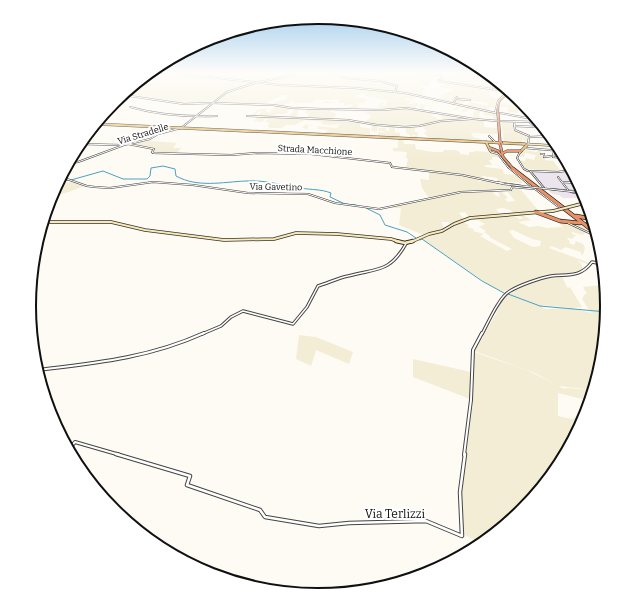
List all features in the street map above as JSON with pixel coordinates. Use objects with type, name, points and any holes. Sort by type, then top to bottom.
[{"type":"highway","points":[[499,102],[498,103],[501,144],[506,161],[516,171],[589,227]]},
{"type":"highway","points":[[492,150],[499,150],[501,144]]},
{"type":"highway","points":[[501,144],[504,150],[517,152]]},
{"type":"highway","points":[[492,150],[503,155],[515,171],[589,228]]},
{"type":"highway","points":[[503,155],[505,151],[517,152]]},
{"type":"highway","points":[[577,205],[582,205]]},
{"type":"highway","points":[[566,211],[574,219],[572,222]]},
{"type":"highway","points":[[541,213],[566,222],[582,224],[589,228]]},
{"type":"highway","points":[[572,214],[581,218],[587,218]]},
{"type":"highway","points":[[587,218],[584,220],[589,226]]},
{"type":"main road","points":[[103,124],[550,145]]},
{"type":"main road","points":[[488,143],[492,150]]},
{"type":"main road","points":[[517,152],[526,144]]},
{"type":"main road","points":[[49,222],[111,222],[145,230],[224,240],[274,239],[296,233],[338,234],[408,242],[442,231],[454,224],[470,218],[541,213],[577,205]]},
{"type":"street","points":[[169,102],[184,104],[212,103],[273,105],[292,108],[324,109],[384,110],[406,108],[472,119],[498,121]]},
{"type":"street","points":[[443,102],[496,113],[497,102]]},
{"type":"street","name":"Via Stradelle","points":[[76,162],[124,145],[150,139],[156,135],[181,128],[212,103]]},
{"type":"street","points":[[130,107],[145,111],[195,117],[217,116]]},
{"type":"street","points":[[500,113],[530,119]]},
{"type":"street","points":[[247,116],[348,120],[377,125],[405,127],[422,126],[441,121],[472,119]]},
{"type":"street","points":[[500,121],[531,122],[535,125]]},
{"type":"street","points":[[514,122],[515,130],[529,137],[543,136]]},
{"type":"street","points":[[514,126],[536,127]]},
{"type":"street","points":[[489,136],[495,142]]},
{"type":"street","points":[[529,137],[526,144],[542,150],[554,151],[553,157],[558,157]]},
{"type":"street","points":[[88,144],[124,145]]},
{"type":"street","name":"Strada Macchione","points":[[128,144],[154,149],[152,152],[153,153],[231,156],[242,153],[286,153],[359,158],[390,162],[392,167],[462,175],[504,184],[576,192]]},
{"type":"street","points":[[492,150],[498,154],[508,167],[561,209],[551,211]]},
{"type":"street","points":[[541,156],[542,150]]},
{"type":"street","points":[[517,152],[517,158],[523,168],[530,171],[566,171]]},
{"type":"street","points":[[541,154],[544,154],[544,157],[552,156]]},
{"type":"street","points":[[530,171],[544,188],[576,191]]},
{"type":"street","points":[[558,177],[568,190]]},
{"type":"street","name":"Via Gavetino","points":[[67,179],[87,186],[110,188],[153,182],[193,185],[248,193],[308,194],[335,202],[379,209],[461,192],[511,190],[512,187],[534,189]]},
{"type":"street","points":[[495,182],[500,181],[532,187]]},
{"type":"street","points":[[562,182],[572,183]]},
{"type":"street","points":[[566,222],[591,234]]},
{"type":"street","points":[[44,369],[109,362],[178,345],[221,326],[238,312],[243,310],[293,324],[307,307],[316,288],[350,275],[381,270],[401,254],[408,242]]},
{"type":"street","name":"Via Terlizzi","points":[[73,445],[75,442],[190,476],[187,485],[260,510],[265,517],[319,526],[349,523],[426,521],[462,536],[460,492],[471,400],[473,350],[508,291],[551,276],[566,276],[586,270],[592,262],[597,263]]},
{"type":"shaded area","points":[[169,102],[205,102],[202,103],[184,104]]},
{"type":"shaded area","points":[[213,102],[269,102],[265,104],[213,103]]},
{"type":"shaded area","points":[[279,102],[290,102],[284,106],[291,108],[286,114],[270,116],[272,118],[283,117],[281,119],[289,117],[295,108],[299,108],[297,117],[307,117],[309,113],[305,113],[308,109],[330,109],[329,111],[337,114],[330,120],[360,122],[360,127],[370,128],[370,136],[323,134],[328,130],[318,129],[318,127],[314,126],[308,126],[308,129],[302,128],[305,125],[337,128],[340,124],[321,124],[322,122],[305,120],[295,125],[286,125],[282,128],[271,128],[268,127],[269,122],[265,122],[268,119],[265,119],[262,122],[254,121],[262,111],[259,111],[255,116],[251,116],[256,111],[267,109],[265,111],[271,113],[270,112],[276,105],[272,104]]},
{"type":"shaded area","points":[[293,102],[313,102],[312,103],[299,104]]},
{"type":"shaded area","points":[[324,102],[328,102],[338,103],[324,103]]},
{"type":"shaded area","points":[[338,102],[365,102],[364,103],[356,103],[358,104],[358,109],[344,109],[354,105],[342,106],[345,103],[338,103]]},
{"type":"shaded area","points":[[381,102],[384,102],[382,106],[385,106],[387,102],[410,102],[408,104],[419,103],[415,109],[420,110],[422,108],[418,107],[422,104],[428,105],[423,107],[425,108],[425,112],[439,113],[430,114],[434,115],[431,116],[438,119],[442,119],[440,113],[459,117],[461,120],[473,119],[474,112],[477,109],[471,108],[466,112],[461,111],[469,102],[488,106],[487,102],[479,102],[495,102],[495,108],[491,107],[486,111],[496,113],[496,120],[493,121],[493,116],[484,115],[483,112],[480,112],[479,120],[484,121],[484,127],[497,128],[497,134],[471,133],[473,137],[481,139],[482,142],[430,139],[423,132],[427,132],[422,126],[415,127],[415,132],[418,132],[417,139],[413,136],[416,136],[415,135],[412,135],[412,138],[410,138],[410,135],[406,133],[405,127],[395,127],[395,132],[400,133],[400,138],[378,137],[378,132],[385,131],[378,131],[379,128],[387,128],[385,130],[391,132],[389,131],[389,126],[378,125],[377,132],[371,131],[372,124],[363,122],[371,118],[365,111],[372,112],[372,110],[381,110],[381,108],[378,108]]},
{"type":"shaded area","points":[[442,102],[466,102],[462,102],[464,103],[462,103],[463,106],[456,110],[452,110],[459,106]]},
{"type":"shaded area","points":[[512,102],[521,110],[518,110],[518,113],[507,112],[509,107],[500,107],[501,104],[513,105]]},
{"type":"shaded area","points":[[501,121],[513,124],[515,130],[527,137],[527,141],[521,140],[523,144],[504,143]]},
{"type":"shaded area","points":[[398,138],[403,139],[404,144],[415,144],[416,149],[433,152],[455,150],[460,152],[460,154],[469,155],[469,152],[474,151],[496,154],[499,157],[492,157],[492,160],[489,160],[492,165],[485,165],[485,167],[502,169],[504,174],[517,175],[523,183],[498,181],[497,178],[482,176],[483,179],[479,178],[477,180],[479,181],[478,182],[485,180],[510,186],[511,189],[491,190],[495,195],[500,197],[498,192],[502,192],[508,198],[505,199],[508,202],[515,201],[506,190],[512,190],[513,188],[521,190],[539,211],[514,214],[510,210],[503,208],[496,209],[500,215],[512,215],[520,219],[523,218],[516,214],[522,214],[531,220],[518,222],[529,227],[562,227],[563,231],[563,228],[559,222],[574,226],[572,223],[578,223],[589,230],[583,235],[572,232],[572,234],[576,235],[572,239],[567,239],[570,241],[569,243],[574,245],[576,241],[583,244],[585,248],[583,255],[581,252],[565,247],[561,250],[552,246],[549,248],[590,263],[589,265],[579,261],[578,262],[581,263],[582,267],[587,269],[555,276],[562,276],[566,285],[568,288],[570,287],[582,307],[572,308],[591,313],[582,299],[585,294],[587,294],[583,287],[600,285],[600,324],[598,343],[588,389],[558,386],[565,389],[588,390],[586,397],[585,400],[558,393],[558,416],[572,419],[578,415],[563,447],[531,492],[490,530],[475,540],[463,534],[461,498],[473,402],[474,352],[529,371],[557,385],[535,373],[474,351],[496,314],[501,301],[506,294],[520,286],[502,292],[489,285],[422,239],[430,234],[426,236],[399,225],[401,208],[389,208],[429,198],[422,188],[420,179],[429,180],[429,171],[406,168],[408,159],[406,158],[407,152],[393,151],[393,148],[398,148]],"holes":[[[465,212],[469,218],[474,218],[485,224],[479,227],[486,231],[484,232],[490,236],[489,237],[512,249],[507,251],[480,236],[484,234],[473,231],[474,229],[467,227],[469,225],[463,222],[442,231],[445,229],[441,222],[449,222],[451,225],[464,219],[459,213]],[[513,230],[532,239],[541,241],[540,246],[533,247],[514,238],[509,231]],[[543,305],[572,308],[546,309],[542,307]]]},
{"type":"shaded area","points":[[149,141],[177,143],[173,148],[181,148],[177,153],[153,152],[155,149],[129,144]]},
{"type":"shaded area","points":[[525,150],[537,152],[538,150],[541,150],[541,156],[546,157],[545,160],[553,161],[561,171],[526,169],[519,160],[525,161],[526,158],[534,160],[536,155],[525,153],[524,157],[517,156]]},
{"type":"shaded area","points":[[531,170],[565,170],[580,201],[576,198],[563,198],[559,195],[552,194],[548,190],[544,190]]},
{"type":"shaded area","points":[[73,181],[85,186],[59,195],[65,183]]},
{"type":"shaded area","points":[[299,335],[316,337],[353,352],[349,364],[316,350],[311,366],[296,359]]},
{"type":"shaded area","points":[[413,359],[471,372],[470,399],[413,377]]},
{"type":"waterway","points":[[71,180],[103,171],[123,179],[147,179],[150,176],[151,168],[163,166],[175,169],[176,176],[193,182],[267,182],[305,189],[320,190],[331,193],[330,197],[345,204],[356,205]]},
{"type":"waterway","points":[[366,208],[380,215],[385,225],[407,232],[416,238]]},
{"type":"waterway","points":[[420,240],[422,239],[482,281],[504,293]]},
{"type":"waterway","points":[[508,294],[540,306],[600,311]]}]
